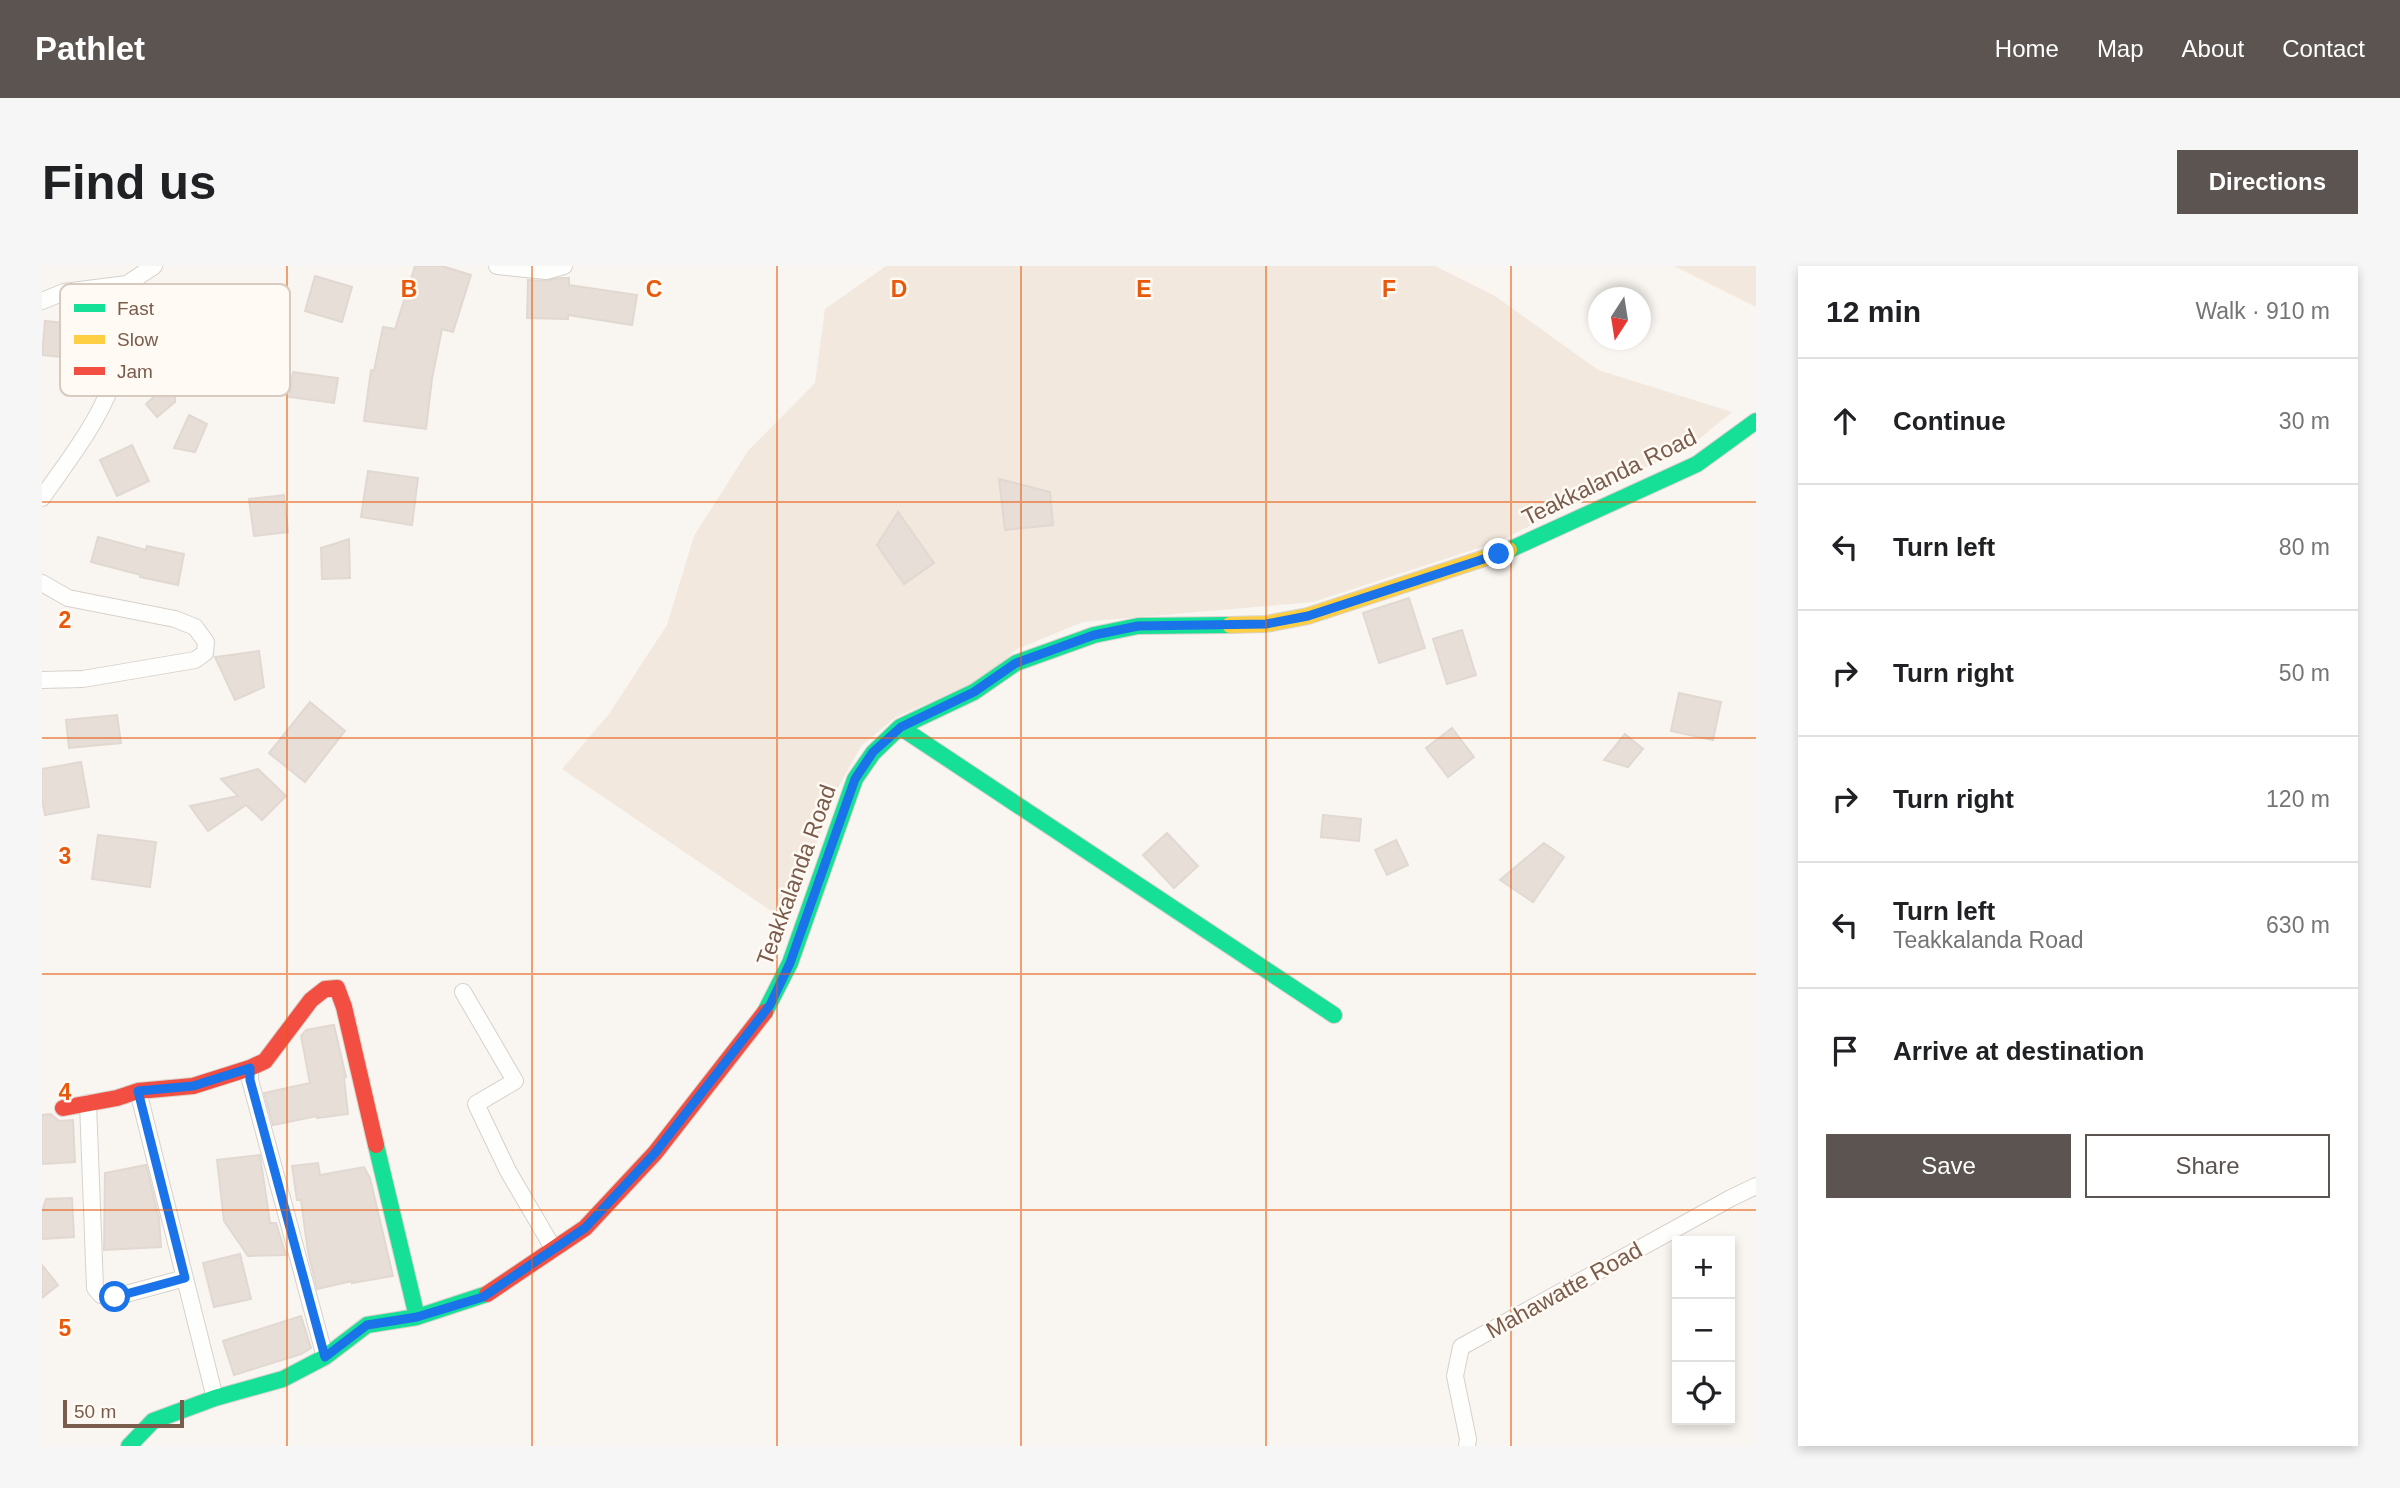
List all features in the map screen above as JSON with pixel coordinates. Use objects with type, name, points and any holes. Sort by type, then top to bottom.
[{"type":"street","points":[[127,284],[155,266]]},
{"type":"street","points":[[497,266],[546,271],[564,266]]},
{"type":"street","points":[[42,301],[60,294]]},
{"type":"street","points":[[42,498],[90,430],[106,396]]},
{"type":"street","name":"Teakkalanda Road","points":[[129,1446],[153,1421],[215,1398],[283,1379],[325,1357],[367,1325],[417,1317],[483,1297],[585,1228],[655,1153],[770,1005],[790,963],[855,779],[873,752],[901,727],[974,692],[1016,663],[1094,635],[1138,626],[1266,624],[1308,616],[1499,554],[1697,464],[1756,421]]},
{"type":"street","points":[[42,583],[68,598],[175,618],[195,627],[206,642],[205,653],[195,660],[83,679],[42,680]]},
{"type":"street","points":[[901,727],[1334,1015]]},
{"type":"street","points":[[63,1108],[138,1091],[193,1086],[250,1068],[265,1061],[311,1000],[324,989],[337,988],[344,1007],[417,1317]]},
{"type":"street","points":[[463,992],[515,1081],[476,1104],[508,1171],[553,1248]]},
{"type":"street","points":[[250,1068],[250,1080],[325,1357]]},
{"type":"street","points":[[138,1091],[215,1398]]},
{"type":"street","points":[[88,1103],[95,1288],[101,1295],[115,1297],[185,1278]]},
{"type":"street","name":"Mahawatte Road","points":[[1467,1446],[1468,1439],[1455,1376],[1461,1347],[1756,1186]]},
{"type":"shaded area","points":[[886,266],[1435,266],[1495,296],[1598,370],[1732,412],[1694,443],[1500,541],[1313,602],[1083,622],[1017,649],[983,679],[896,717],[861,746],[838,788],[786,921],[562,769],[609,714],[667,625],[694,536],[748,451],[815,383],[825,309]]},
{"type":"shaded area","points":[[1674,266],[1756,266],[1756,307]]},
{"type":"building","points":[[415,266],[442,266],[471,275],[453,332],[442,329],[426,429],[364,421],[371,370],[374,371],[383,327],[395,329]]},
{"type":"building","points":[[315,276],[352,287],[342,322],[305,311]]},
{"type":"building","points":[[569,278],[569,285],[637,295],[632,325],[568,315],[568,319],[527,318],[528,280]]},
{"type":"building","points":[[45,321],[60,322],[60,357],[42,355]]},
{"type":"building","points":[[293,372],[338,378],[334,403],[289,397]]},
{"type":"building","points":[[155,396],[175,397],[175,402],[157,417],[146,404]]},
{"type":"building","points":[[189,415],[207,424],[195,452],[174,448]]},
{"type":"building","points":[[132,445],[149,481],[117,496],[100,460]]},
{"type":"building","points":[[368,471],[418,478],[412,525],[361,517]]},
{"type":"building","points":[[999,479],[1050,492],[1053,525],[1005,530]]},
{"type":"building","points":[[284,495],[288,532],[254,536],[249,499]]},
{"type":"building","points":[[898,512],[934,563],[904,584],[877,545]]},
{"type":"building","points":[[98,537],[146,550],[147,546],[184,554],[178,585],[91,562]]},
{"type":"building","points":[[349,539],[350,578],[322,579],[321,548]]},
{"type":"building","points":[[1409,598],[1425,648],[1379,663],[1363,613]]},
{"type":"building","points":[[1462,630],[1476,675],[1447,684],[1433,639]]},
{"type":"building","points":[[259,651],[264,687],[235,700],[215,657]]},
{"type":"building","points":[[1679,693],[1721,702],[1713,740],[1671,731]]},
{"type":"building","points":[[310,702],[345,731],[305,782],[269,753]]},
{"type":"building","points":[[117,715],[121,743],[69,748],[66,720]]},
{"type":"building","points":[[1452,728],[1474,757],[1448,777],[1426,748]]},
{"type":"building","points":[[1625,734],[1643,749],[1628,767],[1604,760]]},
{"type":"building","points":[[81,762],[89,807],[45,815],[42,769]]},
{"type":"building","points":[[258,769],[286,796],[262,820],[246,805],[208,831],[190,806],[238,796],[221,779]]},
{"type":"building","points":[[1323,815],[1361,819],[1359,841],[1321,837]]},
{"type":"building","points":[[1167,833],[1198,866],[1174,888],[1143,855]]},
{"type":"building","points":[[98,835],[156,842],[150,887],[92,879]]},
{"type":"building","points":[[1396,840],[1408,865],[1387,875],[1375,850]]},
{"type":"building","points":[[1544,843],[1564,857],[1533,902],[1500,880]]},
{"type":"building","points":[[334,1025],[346,1077],[348,1114],[317,1116],[273,1125],[264,1093],[310,1083],[301,1036],[306,1030]]},
{"type":"building","points":[[51,1114],[59,1121],[73,1120],[75,1162],[42,1164],[42,1115]]},
{"type":"building","points":[[260,1155],[270,1223],[276,1223],[286,1255],[248,1256],[224,1221],[217,1160]]},
{"type":"building","points":[[318,1163],[320,1175],[364,1167],[370,1178],[393,1276],[317,1289],[292,1166]]},
{"type":"building","points":[[146,1165],[159,1218],[161,1247],[104,1250],[105,1173]]},
{"type":"building","points":[[72,1198],[74,1237],[42,1239],[42,1212],[46,1199]]},
{"type":"building","points":[[240,1254],[251,1299],[214,1307],[203,1263]]},
{"type":"building","points":[[42,1265],[58,1285],[42,1298]]},
{"type":"building","points":[[301,1316],[311,1348],[301,1354],[234,1375],[223,1341]]},
{"type":"traffic: fast","points":[[1509,550],[1697,464],[1756,421]]},
{"type":"traffic: fast","points":[[765,1012],[790,963],[855,779],[873,753],[900,727],[974,692],[1016,663],[1094,635],[1138,626],[1230,625]]},
{"type":"traffic: fast","points":[[900,727],[1334,1015]]},
{"type":"traffic: fast","points":[[376,1145],[417,1317]]},
{"type":"traffic: fast","points":[[129,1446],[153,1421],[215,1398],[283,1379],[325,1357],[367,1325],[417,1317],[487,1294]]},
{"type":"traffic: slow","points":[[1230,625],[1266,624],[1308,616],[1509,550]]},
{"type":"traffic: jam","points":[[63,1108],[117,1098],[138,1091],[193,1086],[250,1068],[265,1061],[311,1000],[325,989],[337,988],[344,1007],[376,1145]]},
{"type":"traffic: jam","points":[[487,1294],[585,1228],[655,1153],[765,1012]]},
{"type":"route","points":[[115,1297],[185,1278],[138,1091],[193,1086],[250,1068],[250,1080],[325,1357],[367,1325],[417,1317],[483,1297],[585,1228],[655,1153],[770,1005],[790,963],[855,779],[873,752],[901,727],[974,692],[1016,663],[1094,635],[1138,626],[1266,624],[1308,616],[1499,554]]}]
